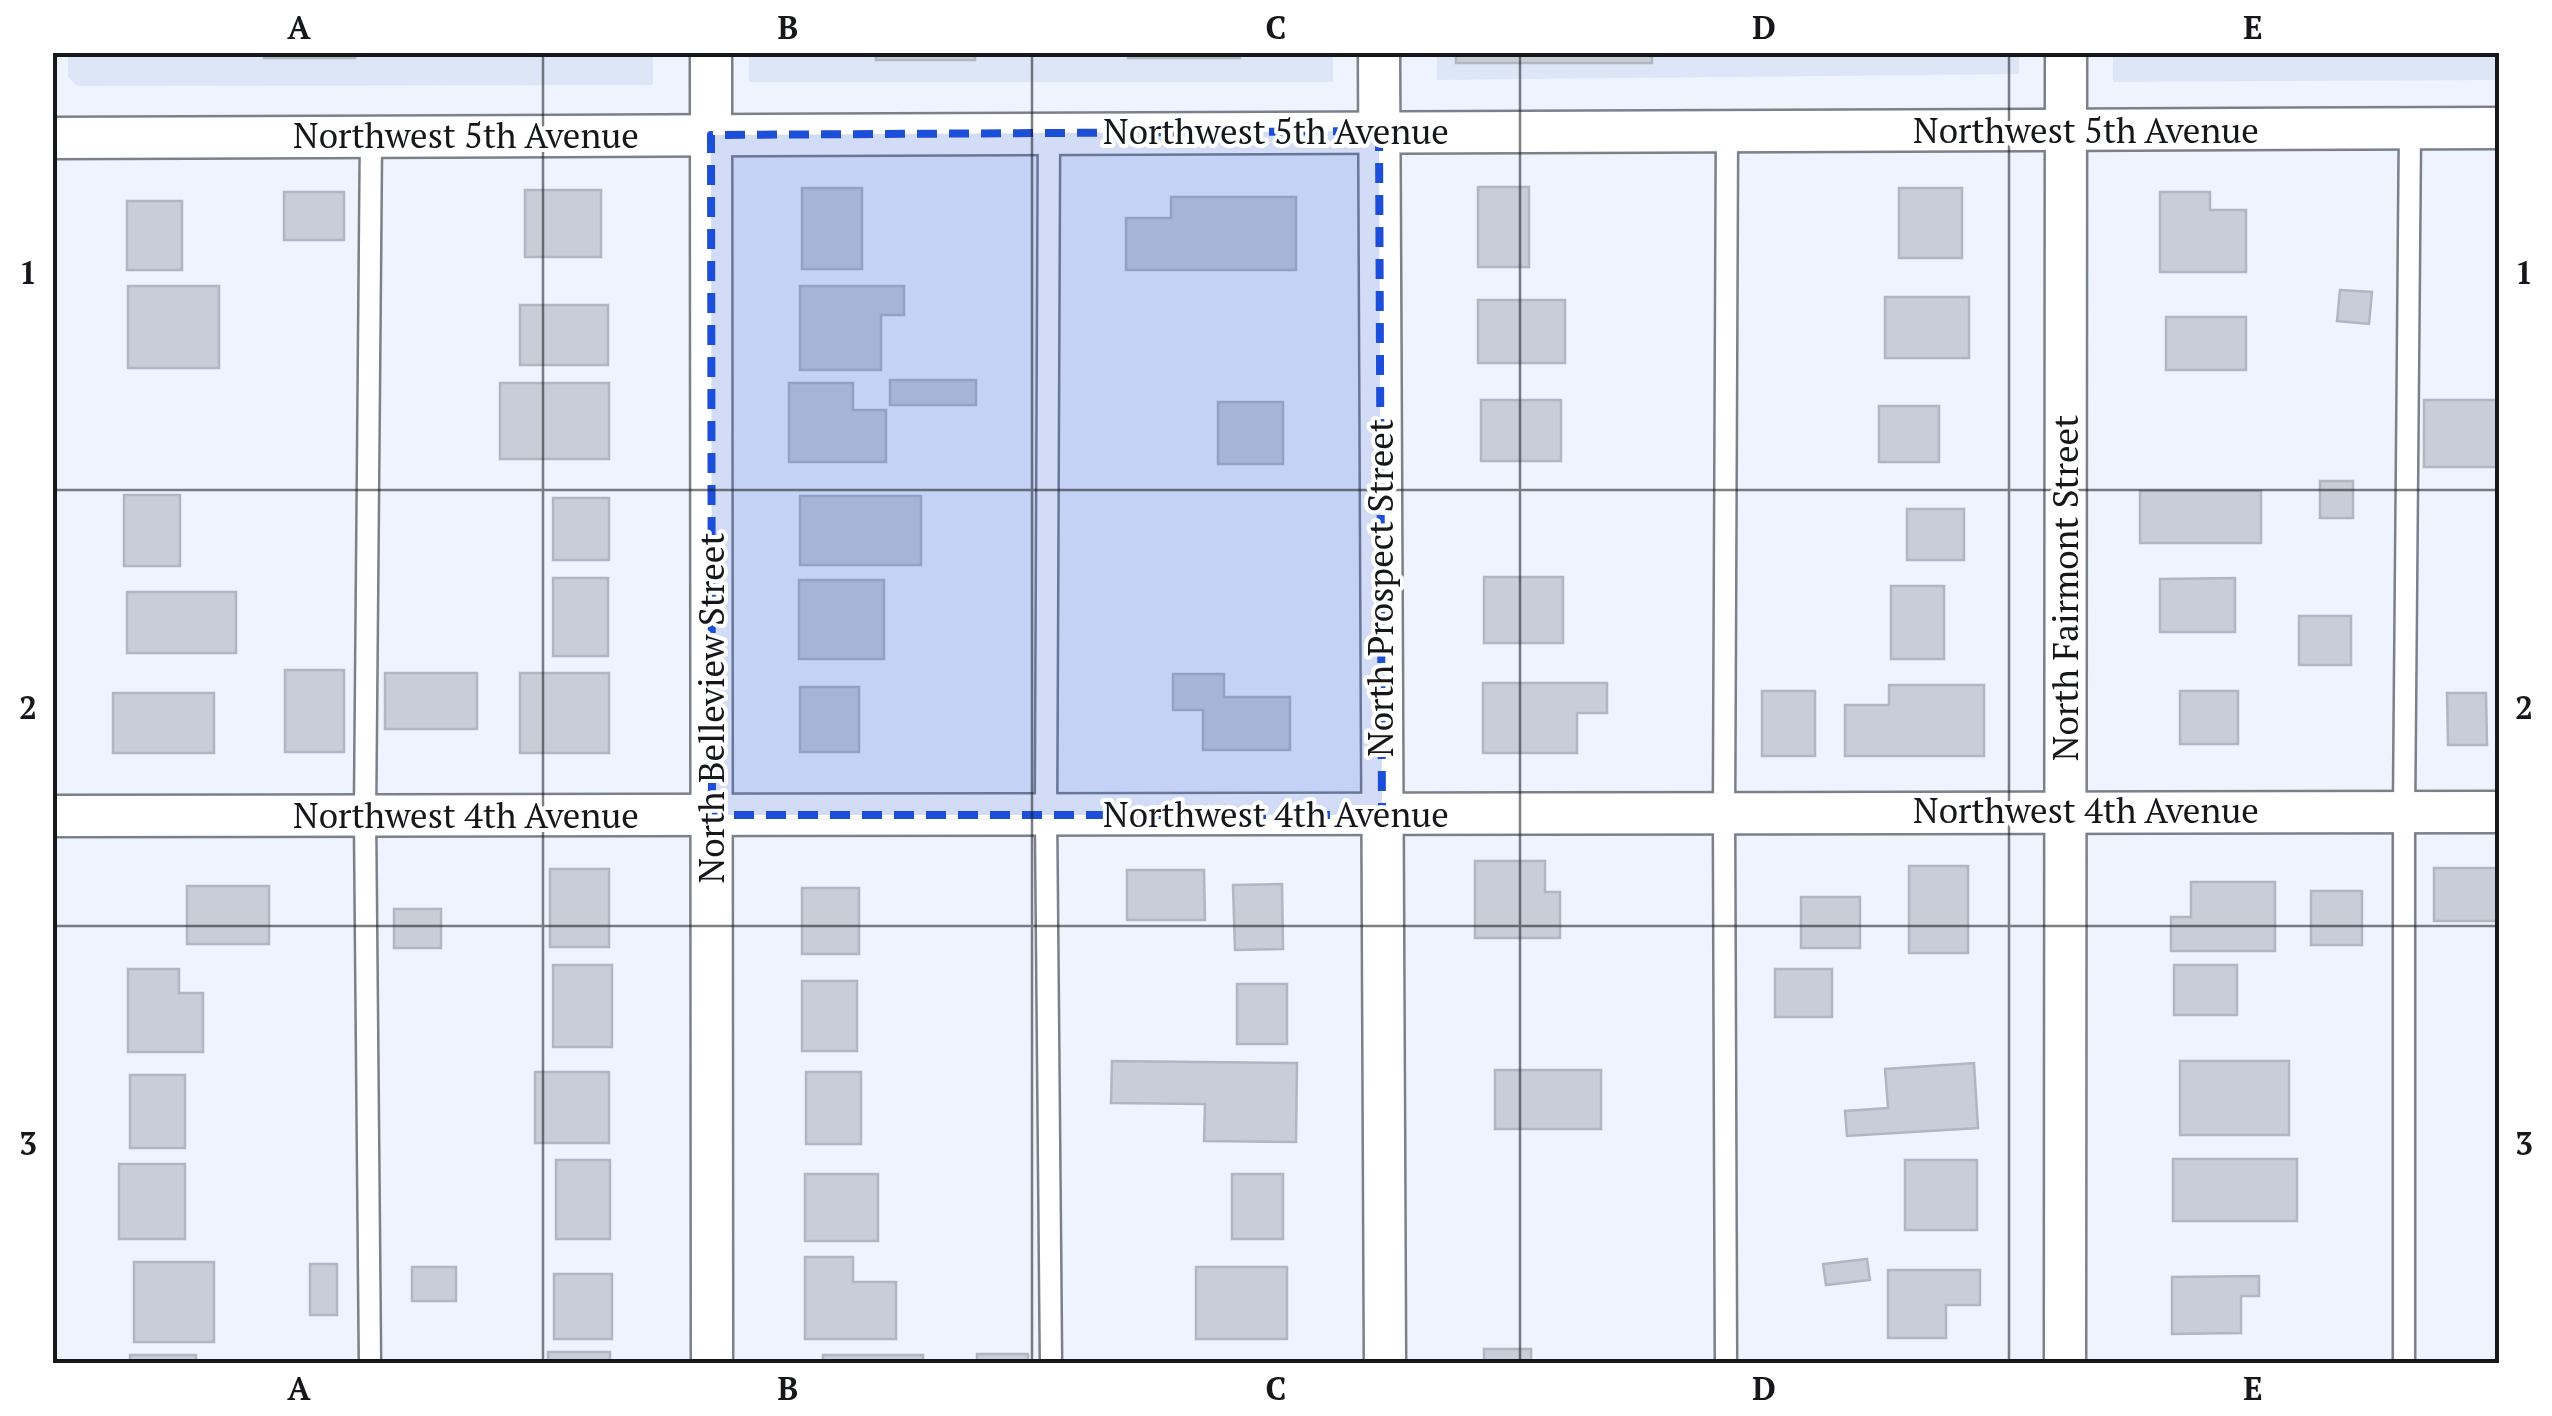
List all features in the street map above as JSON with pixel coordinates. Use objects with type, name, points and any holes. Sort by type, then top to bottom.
[{"type":"street","name":"North Belleview Street","points":[[711,52],[712,1364]]},
{"type":"street","name":"North Prospect Street","points":[[1379,52],[1385,1364]]},
{"type":"street","name":"North Fairmont Street","points":[[2065,1364],[2066,52]]},
{"type":"street","name":"Northwest 5th Avenue","points":[[52,138],[2500,128]]},
{"type":"street","name":"Northwest 4th Avenue","points":[[52,816],[2500,812]]},
{"type":"lane","points":[[2404,1364],[2410,129]]},
{"type":"lane","points":[[1726,131],[1726,1364]]},
{"type":"lane","points":[[1049,132],[1046,816],[1051,1364]]},
{"type":"lane","points":[[370,1364],[365,816],[371,136]]},
{"type":"highlighted area","points":[[1379,131],[1382,815],[712,815],[711,135]]},
{"type":"shaded area","points":[[68,52],[653,53],[653,85],[77,86],[68,77]]},
{"type":"shaded area","points":[[2019,52],[2019,74],[1437,80],[1437,53]]},
{"type":"shaded area","points":[[749,53],[1333,53],[1333,82],[749,82]]},
{"type":"shaded area","points":[[2113,53],[2499,53],[2499,80],[2113,82]]},
{"type":"building","points":[[264,52],[355,52],[355,58],[264,58]]},
{"type":"building","points":[[876,52],[975,52],[975,60],[876,60]]},
{"type":"building","points":[[1128,52],[1240,52],[1240,58],[1128,58]]},
{"type":"building","points":[[1456,52],[1652,52],[1652,63],[1456,63]]},
{"type":"building","points":[[1478,187],[1529,187],[1529,267],[1478,267]]},
{"type":"building","points":[[802,188],[862,188],[862,269],[802,269]]},
{"type":"building","points":[[1899,188],[1962,188],[1962,258],[1899,258]]},
{"type":"building","points":[[525,190],[601,190],[601,257],[525,257]]},
{"type":"building","points":[[284,192],[344,192],[344,240],[284,240]]},
{"type":"building","points":[[2160,192],[2210,192],[2210,210],[2246,210],[2246,272],[2160,272]]},
{"type":"building","points":[[1171,197],[1296,197],[1296,270],[1126,270],[1126,218],[1171,218]]},
{"type":"building","points":[[127,201],[182,201],[182,270],[127,270]]},
{"type":"building","points":[[128,286],[219,286],[219,368],[128,368]]},
{"type":"building","points":[[800,286],[904,286],[904,315],[881,315],[881,370],[800,370]]},
{"type":"building","points":[[2340,290],[2372,292],[2369,324],[2337,321]]},
{"type":"building","points":[[1885,297],[1969,297],[1969,358],[1885,358]]},
{"type":"building","points":[[1478,300],[1565,300],[1565,363],[1478,363]]},
{"type":"building","points":[[520,305],[608,305],[608,365],[520,365]]},
{"type":"building","points":[[2166,317],[2246,317],[2246,370],[2166,370]]},
{"type":"building","points":[[890,380],[976,380],[976,405],[890,405]]},
{"type":"building","points":[[500,383],[609,383],[609,459],[500,459]]},
{"type":"building","points":[[789,383],[853,383],[853,410],[886,410],[886,462],[789,462]]},
{"type":"building","points":[[1481,400],[1561,400],[1561,461],[1481,461]]},
{"type":"building","points":[[2424,400],[2500,400],[2500,467],[2424,467]]},
{"type":"building","points":[[1218,402],[1283,402],[1283,464],[1218,464]]},
{"type":"building","points":[[1879,406],[1939,406],[1939,462],[1879,462]]},
{"type":"building","points":[[2320,481],[2353,481],[2353,518],[2320,518]]},
{"type":"building","points":[[2140,491],[2261,491],[2261,543],[2140,543]]},
{"type":"building","points":[[124,495],[180,495],[180,566],[124,566]]},
{"type":"building","points":[[800,496],[921,496],[921,565],[800,565]]},
{"type":"building","points":[[553,498],[609,498],[609,560],[553,560]]},
{"type":"building","points":[[1907,509],[1964,509],[1964,560],[1907,560]]},
{"type":"building","points":[[1484,577],[1563,577],[1563,643],[1484,643]]},
{"type":"building","points":[[553,578],[608,578],[608,656],[553,656]]},
{"type":"building","points":[[2235,578],[2235,632],[2160,632],[2160,579]]},
{"type":"building","points":[[799,580],[884,580],[884,659],[799,659]]},
{"type":"building","points":[[1891,586],[1944,586],[1944,659],[1891,659]]},
{"type":"building","points":[[127,592],[236,592],[236,653],[127,653]]},
{"type":"building","points":[[2299,616],[2351,616],[2351,665],[2299,665]]},
{"type":"building","points":[[285,670],[344,670],[344,752],[285,752]]},
{"type":"building","points":[[385,673],[477,673],[477,729],[385,729]]},
{"type":"building","points":[[520,673],[609,673],[609,753],[520,753]]},
{"type":"building","points":[[1173,674],[1224,674],[1224,697],[1290,697],[1290,750],[1203,750],[1203,710],[1173,710]]},
{"type":"building","points":[[1483,683],[1607,683],[1607,713],[1577,713],[1577,753],[1483,753]]},
{"type":"building","points":[[1889,685],[1984,685],[1984,756],[1845,756],[1845,705],[1889,705]]},
{"type":"building","points":[[800,687],[859,687],[859,752],[800,752]]},
{"type":"building","points":[[1762,691],[1815,691],[1815,756],[1762,756]]},
{"type":"building","points":[[2180,691],[2238,691],[2238,744],[2180,744]]},
{"type":"building","points":[[113,693],[214,693],[214,753],[113,753]]},
{"type":"building","points":[[2447,693],[2486,693],[2487,745],[2448,745]]},
{"type":"building","points":[[1475,861],[1545,861],[1545,892],[1560,892],[1560,938],[1475,938]]},
{"type":"building","points":[[1909,866],[1968,866],[1968,953],[1909,953]]},
{"type":"building","points":[[2434,868],[2500,868],[2500,921],[2434,921]]},
{"type":"building","points":[[550,869],[609,869],[609,947],[550,947]]},
{"type":"building","points":[[1127,870],[1204,870],[1205,920],[1127,920]]},
{"type":"building","points":[[2191,882],[2275,882],[2275,951],[2171,951],[2171,917],[2191,917]]},
{"type":"building","points":[[1282,884],[1283,949],[1235,950],[1233,885]]},
{"type":"building","points":[[187,886],[269,886],[269,944],[187,944]]},
{"type":"building","points":[[802,888],[859,888],[859,954],[802,954]]},
{"type":"building","points":[[2311,891],[2362,891],[2362,945],[2311,945]]},
{"type":"building","points":[[1801,897],[1860,897],[1860,948],[1801,948]]},
{"type":"building","points":[[394,909],[441,909],[441,948],[394,948]]},
{"type":"building","points":[[553,965],[612,965],[612,1047],[553,1047]]},
{"type":"building","points":[[2174,965],[2237,965],[2237,1015],[2174,1015]]},
{"type":"building","points":[[128,969],[179,969],[179,993],[203,993],[203,1052],[128,1052]]},
{"type":"building","points":[[1775,969],[1832,969],[1832,1017],[1775,1017]]},
{"type":"building","points":[[802,981],[857,981],[857,1051],[802,1051]]},
{"type":"building","points":[[1237,984],[1287,984],[1287,1044],[1237,1044]]},
{"type":"building","points":[[1112,1061],[1297,1063],[1296,1142],[1204,1141],[1205,1104],[1111,1103]]},
{"type":"building","points":[[2180,1061],[2289,1061],[2289,1135],[2180,1135]]},
{"type":"building","points":[[1974,1063],[1978,1128],[1847,1136],[1845,1111],[1888,1108],[1885,1069]]},
{"type":"building","points":[[1495,1070],[1601,1070],[1601,1129],[1495,1129]]},
{"type":"building","points":[[535,1072],[609,1072],[609,1143],[535,1143]]},
{"type":"building","points":[[806,1072],[861,1072],[861,1144],[806,1144]]},
{"type":"building","points":[[130,1075],[185,1075],[185,1148],[130,1148]]},
{"type":"building","points":[[2173,1159],[2297,1159],[2297,1221],[2173,1221]]},
{"type":"building","points":[[556,1160],[610,1160],[610,1239],[556,1239]]},
{"type":"building","points":[[1905,1160],[1977,1160],[1977,1230],[1905,1230]]},
{"type":"building","points":[[119,1164],[185,1164],[185,1239],[119,1239]]},
{"type":"building","points":[[805,1174],[878,1174],[878,1241],[805,1241]]},
{"type":"building","points":[[1232,1174],[1283,1174],[1283,1239],[1232,1239]]},
{"type":"building","points":[[805,1257],[853,1257],[853,1282],[896,1282],[896,1339],[805,1339]]},
{"type":"building","points":[[1867,1259],[1870,1280],[1826,1285],[1823,1264]]},
{"type":"building","points":[[134,1262],[214,1262],[214,1342],[134,1342]]},
{"type":"building","points":[[310,1264],[337,1264],[337,1315],[310,1315]]},
{"type":"building","points":[[412,1267],[456,1267],[456,1301],[412,1301]]},
{"type":"building","points":[[1196,1267],[1287,1267],[1287,1339],[1196,1339]]},
{"type":"building","points":[[1888,1270],[1980,1270],[1980,1305],[1946,1305],[1946,1338],[1888,1338]]},
{"type":"building","points":[[554,1274],[612,1274],[612,1339],[554,1339]]},
{"type":"building","points":[[2259,1276],[2259,1296],[2241,1296],[2241,1333],[2172,1334],[2172,1277]]},
{"type":"building","points":[[1484,1349],[1531,1349],[1531,1364],[1484,1364]]},
{"type":"building","points":[[548,1352],[610,1352],[610,1364],[548,1364]]},
{"type":"building","points":[[977,1354],[1028,1354],[1028,1364],[977,1364]]},
{"type":"building","points":[[130,1355],[196,1355],[196,1364],[130,1364]]},
{"type":"building","points":[[823,1355],[923,1355],[923,1364],[823,1364]]}]
